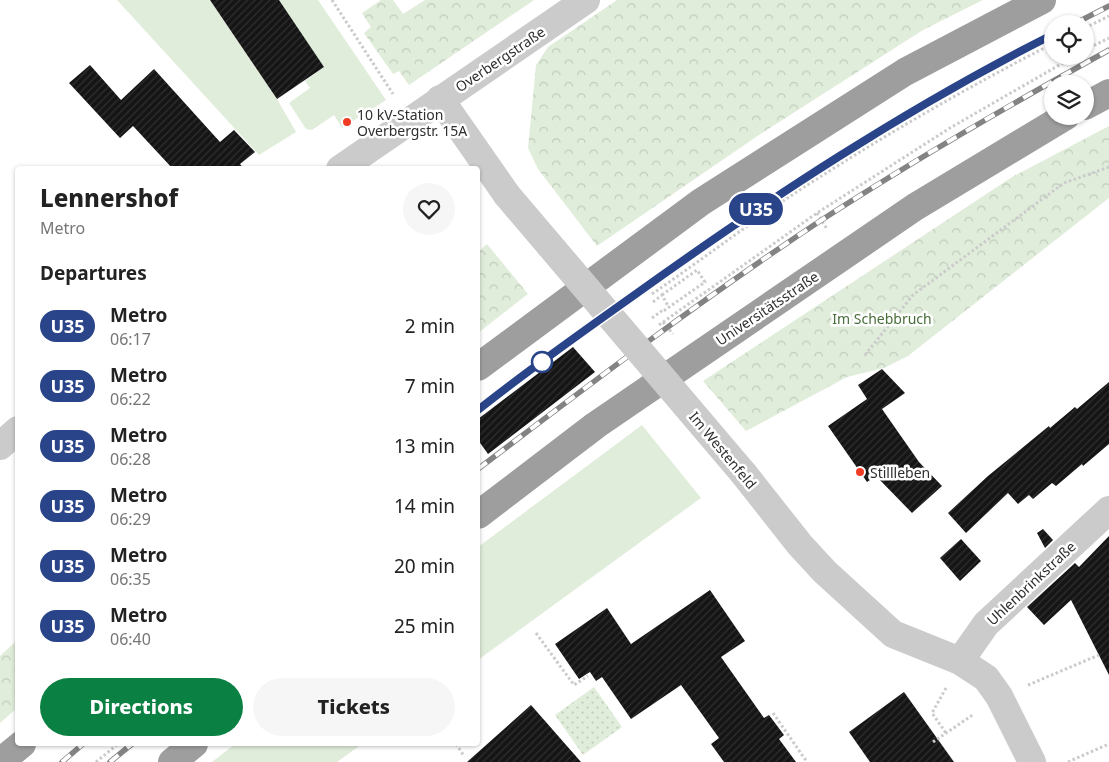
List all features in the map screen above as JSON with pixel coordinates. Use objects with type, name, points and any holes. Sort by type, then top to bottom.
[{"type":"highway","points":[[480,366],[701,202],[905,72],[1042,0]]},
{"type":"highway","points":[[1094,101],[1109,93]]},
{"type":"highway","name":"Universitätsstraße","points":[[480,513],[596,425],[915,207],[1051,125]]},
{"type":"highway","points":[[0,762],[20,746]]},
{"type":"highway","points":[[172,762],[192,746]]},
{"type":"street","name":"Overbergstraße","points":[[344,166],[586,0]]},
{"type":"street","name":"Im Westenfeld","points":[[440,99],[507,195],[744,474],[800,545],[825,572],[893,634],[960,661],[986,678],[999,696],[1032,762]]},
{"type":"street","points":[[0,446],[15,433]]},
{"type":"street","name":"Uhlenbrinkstraße","points":[[960,661],[986,624],[1109,510]]},
{"type":"path","points":[[332,0],[410,120]]},
{"type":"path","points":[[1094,24],[1109,16]]},
{"type":"path","points":[[1094,46],[1109,38]]},
{"type":"path","points":[[652,294],[795,194],[871,146],[948,100],[1044,48]]},
{"type":"path","points":[[659,325],[817,213],[950,128],[1059,65]]},
{"type":"path","points":[[865,355],[913,295],[1064,184],[1109,167]]},
{"type":"path","points":[[817,213],[827,229]]},
{"type":"path","points":[[654,302],[697,270],[705,282],[662,312]]},
{"type":"path","points":[[653,317],[669,306],[662,295]]},
{"type":"path","points":[[663,322],[672,334]]},
{"type":"path","points":[[536,633],[574,685],[588,676]]},
{"type":"path","points":[[1046,677],[1099,655]]},
{"type":"path","points":[[946,733],[932,713],[960,661]]},
{"type":"path","points":[[773,713],[807,762]]},
{"type":"path","points":[[933,742],[973,714]]},
{"type":"path","points":[[1068,762],[1109,744]]},
{"type":"path","points":[[96,762],[116,746]]},
{"type":"path","points":[[457,746],[464,756]]},
{"type":"green space","points":[[117,0],[210,0],[277,99],[296,132],[259,155]]},
{"type":"green space","points":[[279,0],[318,0],[386,100],[342,128],[334,115],[312,130],[306,129],[289,103],[310,88],[305,81],[324,67]]},
{"type":"green space","points":[[381,0],[393,0],[403,14],[425,0],[534,0],[409,85],[399,71],[393,74],[364,33],[371,27],[362,13]]},
{"type":"green space","points":[[617,0],[983,0],[923,30],[759,135],[597,246],[538,169],[528,148],[536,65],[548,47]]},
{"type":"green space","name":"Im Schebbruch","points":[[1109,126],[1109,198],[908,356],[884,368],[847,377],[746,431],[703,381],[1012,177]]},
{"type":"green space","points":[[487,244],[528,294],[480,331],[480,250]]},
{"type":"green space","points":[[642,425],[701,498],[480,659],[480,546]]},
{"type":"green space","points":[[15,642],[15,710],[0,723],[0,656]]},
{"type":"green space","points":[[594,687],[622,727],[583,755],[555,715]]},
{"type":"green space","points":[[232,746],[359,746],[337,762],[212,762]]},
{"type":"building","points":[[210,0],[279,0],[324,67],[277,99]]},
{"type":"building","points":[[90,65],[121,100],[154,69],[220,142],[234,130],[255,152],[240,164],[242,166],[170,166],[133,126],[120,138],[69,83]]},
{"type":"building","points":[[573,347],[595,372],[488,454],[480,443],[480,417]]},
{"type":"building","points":[[882,369],[905,393],[882,409],[919,462],[942,486],[912,513],[876,476],[867,482],[828,426],[867,399],[858,385]]},
{"type":"building","points":[[1109,382],[1109,444],[1056,486],[1052,483],[1033,499],[1029,495],[1018,504],[1008,493],[966,533],[948,513],[988,476],[1049,426],[1050,428],[1075,407],[1077,409]]},
{"type":"building","points":[[1043,529],[1053,540],[1045,548],[1037,533]]},
{"type":"building","points":[[1109,536],[1109,675],[1071,600],[1044,625],[1027,607],[1075,563],[1079,567]]},
{"type":"building","points":[[961,539],[981,561],[960,581],[940,558]]},
{"type":"building","points":[[710,590],[745,641],[721,657],[764,718],[769,715],[784,735],[779,739],[796,762],[724,762],[711,744],[719,738],[681,685],[631,719],[602,677],[596,681],[590,672],[579,679],[555,644],[607,608],[631,644]]},
{"type":"building","points":[[904,692],[954,762],[870,762],[849,732]]},
{"type":"building","points":[[531,705],[581,762],[467,762]]},
{"type":"railway","points":[[1092,15],[1109,6]]},
{"type":"railway","points":[[480,408],[669,269],[775,197],[884,128],[1044,39]]},
{"type":"railway","points":[[480,467],[689,311],[820,221],[963,133],[1109,50]]},
{"type":"railway","points":[[62,762],[81,746]]},
{"type":"railway","points":[[110,762],[130,746]]},
{"type":"metro line","name":"U35","points":[[480,408],[501,391],[713,238],[812,173],[988,67],[1044,39]]},
{"type":"place","name":"10 kV-Station Overbergstr. 15A","points":[[347,122]]},
{"type":"place","name":"Stillleben","points":[[860,472]]}]
